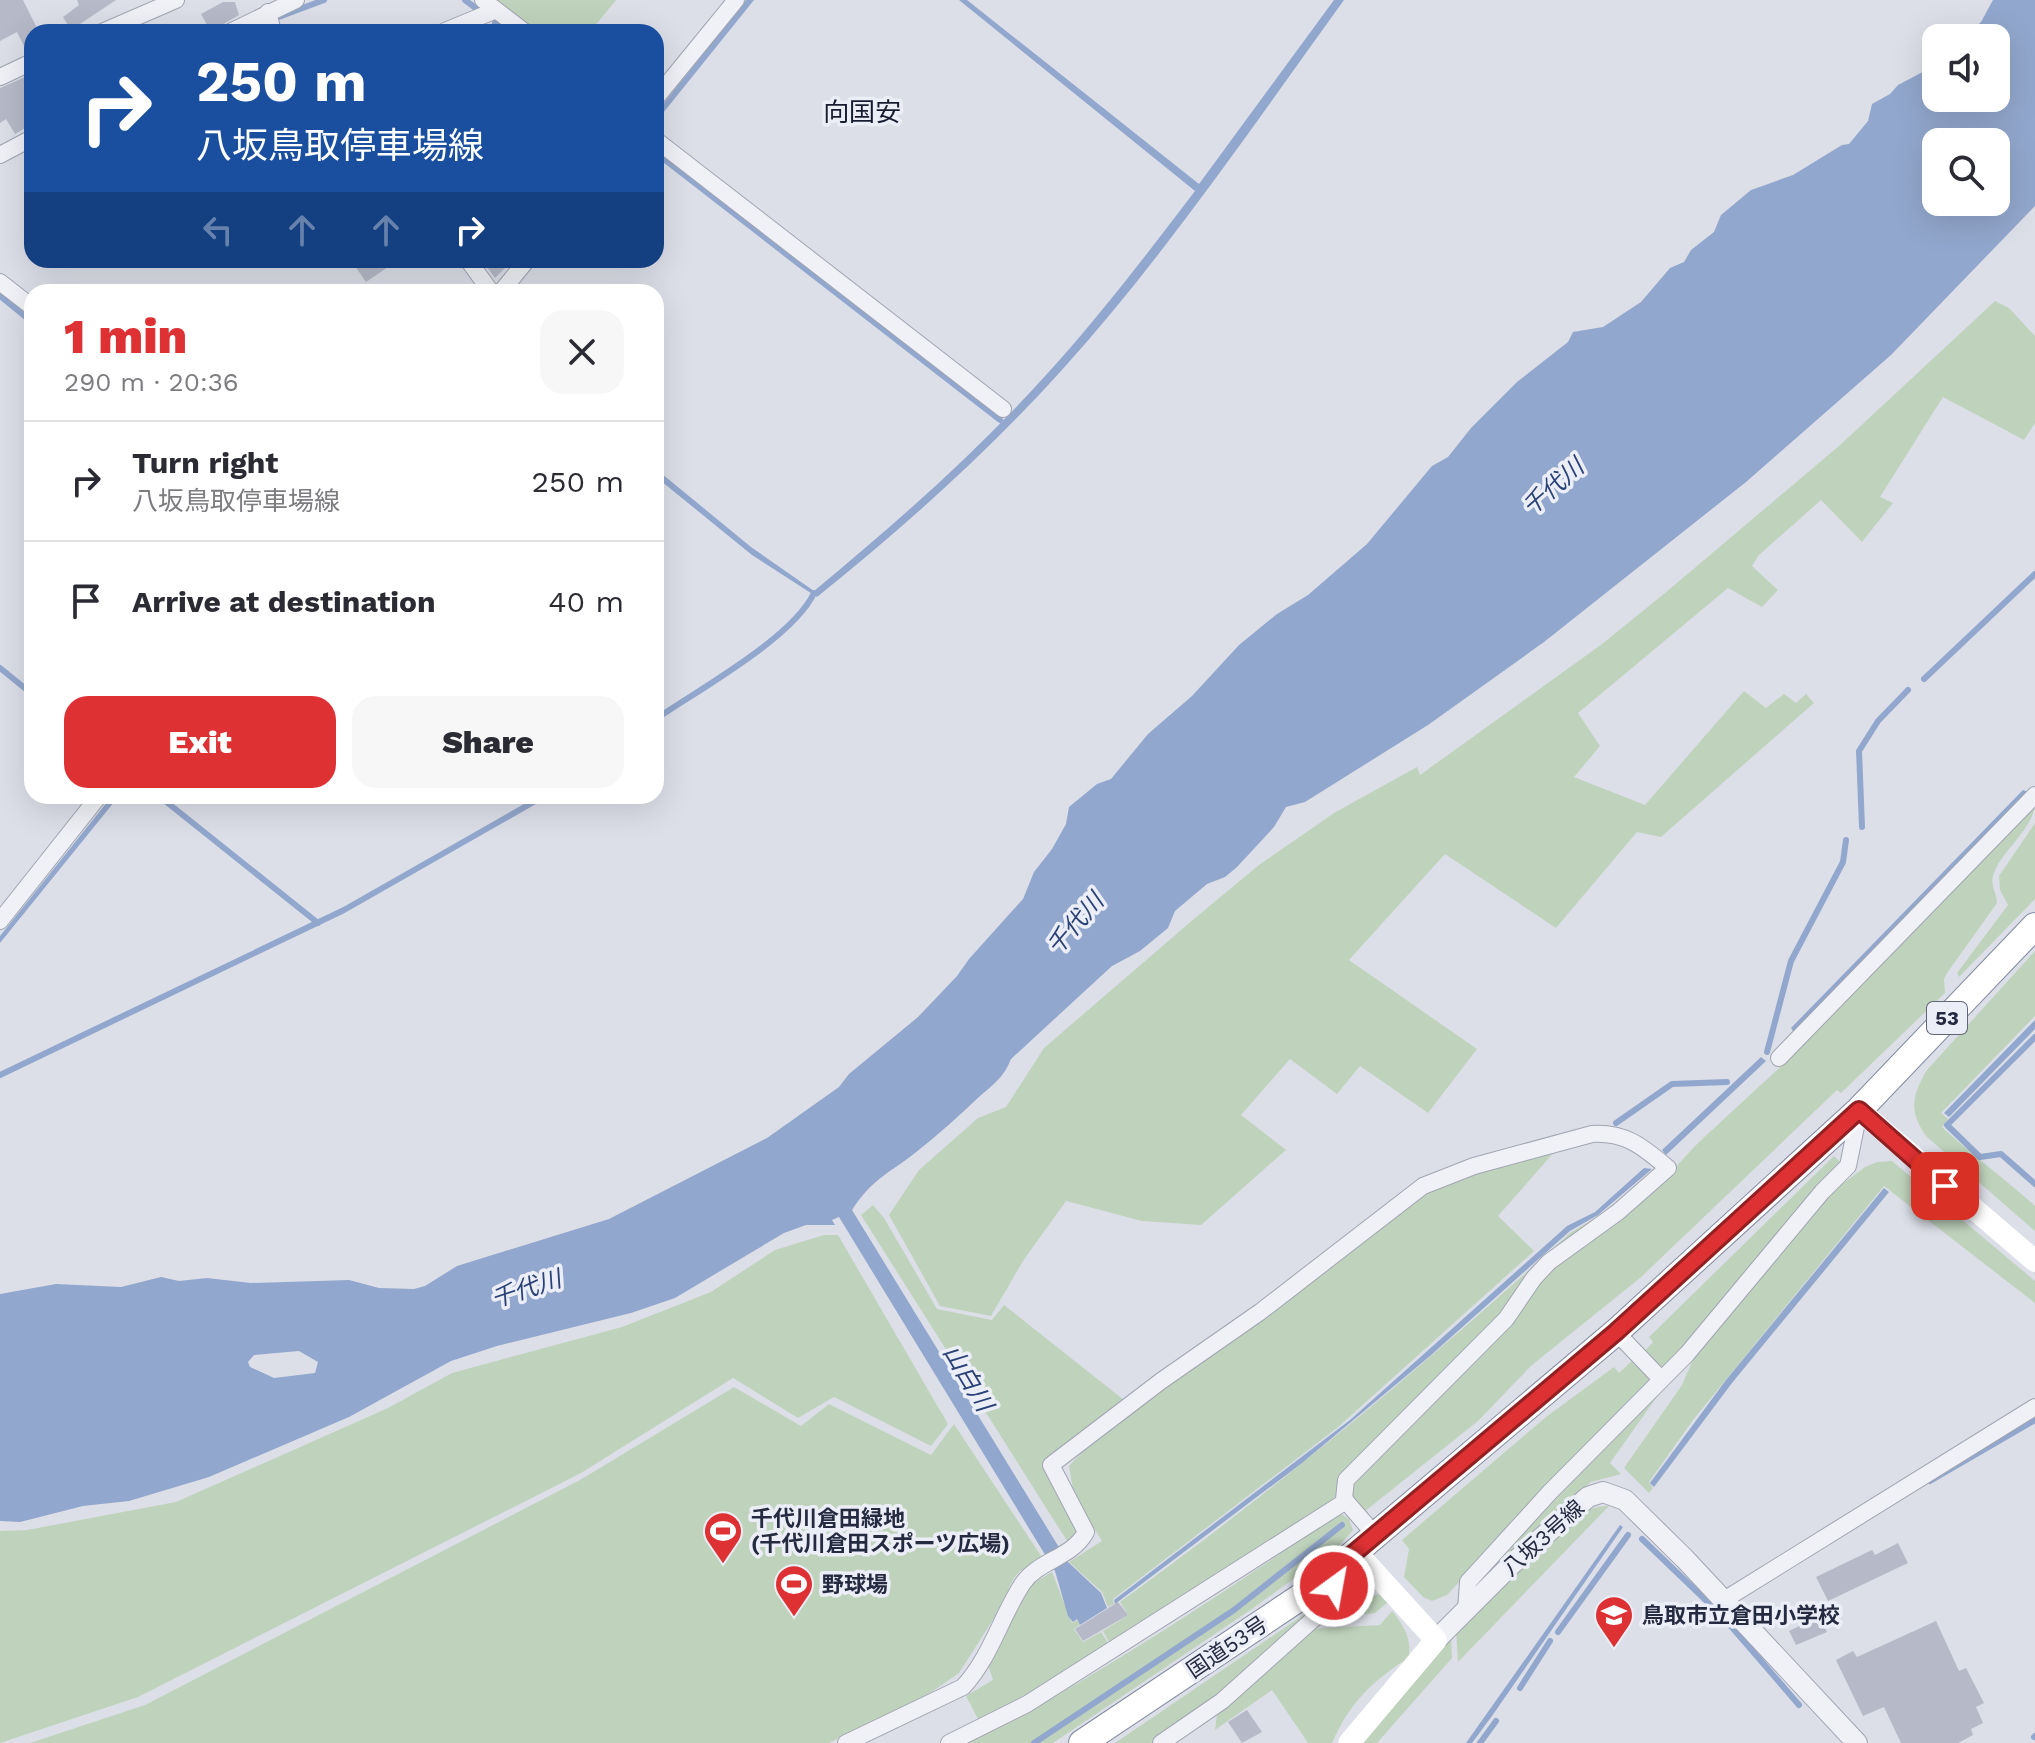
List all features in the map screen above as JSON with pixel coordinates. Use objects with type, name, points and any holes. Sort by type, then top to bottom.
[{"type":"highway","name":"国道53号","points":[[1082,1743],[1296,1600],[1616,1332],[1859,1110],[2035,926]]},
{"type":"main road","points":[[1859,1110],[2035,1261]]},
{"type":"main road","points":[[1349,1743],[1436,1640],[1358,1551]]},
{"type":"street","points":[[120,24],[176,0]]},
{"type":"street","points":[[241,24],[264,8],[296,0]]},
{"type":"street","points":[[664,88],[736,0]]},
{"type":"street","points":[[457,24],[490,5],[515,24]]},
{"type":"street","points":[[0,77],[24,66]]},
{"type":"street","points":[[0,155],[24,142]]},
{"type":"street","points":[[664,146],[1003,409]]},
{"type":"street","points":[[508,284],[520,268]]},
{"type":"street","points":[[0,282],[24,301]]},
{"type":"street","points":[[1779,1058],[2035,795]]},
{"type":"street","points":[[0,921],[93,804]]},
{"type":"street","points":[[1466,1610],[1468,1582],[1660,1378],[1687,1354],[1848,1166],[1859,1110]]},
{"type":"street","points":[[846,1743],[963,1687],[976,1673],[1025,1580],[1079,1545],[1086,1532],[1051,1465],[1161,1381],[1260,1312],[1423,1186],[1474,1166],[1592,1134],[1612,1133],[1631,1140],[1668,1168],[1618,1212],[1549,1262],[1506,1319],[1353,1472],[1343,1490],[1358,1551],[1327,1607],[1222,1701],[1161,1743]]},
{"type":"street","points":[[1616,1332],[1660,1378]]},
{"type":"street","points":[[1724,1600],[2035,1407]]},
{"type":"street","name":"八坂3号線","points":[[1436,1640],[1512,1564],[1588,1497],[1603,1492],[1625,1500],[1724,1600],[1857,1743]]},
{"type":"street","points":[[949,1743],[1027,1704],[1346,1501]]},
{"type":"green space","points":[[497,0],[616,0],[596,24],[528,24]]},
{"type":"green space","points":[[1995,301],[2009,308],[2035,336],[2035,423],[2024,440],[1943,397],[1880,497],[1893,503],[1862,542],[1821,500],[1759,555],[1752,566],[1778,590],[1762,607],[1728,588],[1578,713],[1600,746],[1574,777],[1645,805],[1744,691],[1766,708],[1784,694],[1796,703],[1806,694],[1814,703],[1661,837],[1637,832],[1556,928],[1445,854],[1349,960],[1477,1049],[1428,1113],[1360,1066],[1337,1094],[1290,1059],[1241,1115],[1286,1150],[1201,1225],[1142,1221],[1066,1201],[1023,1261],[991,1316],[940,1306],[889,1215],[919,1170],[978,1118],[1006,1107],[1044,1048],[1259,865],[1334,813],[1417,767],[1420,775],[1602,644],[1839,446]]},
{"type":"green space","points":[[2035,802],[2030,821],[1994,873],[1992,881],[1997,903],[1947,973],[1945,993],[1841,1093],[1837,1090],[1640,1278],[1532,1365],[1478,1421],[1364,1512],[1353,1500],[1351,1483],[1542,1274],[1655,1189],[1698,1143],[1777,1070]]},
{"type":"green space","points":[[2035,823],[2035,899],[1959,977],[1957,973],[2008,905],[2000,890],[1999,876]]},
{"type":"green space","points":[[2035,951],[2035,1016],[1941,1113],[1948,1119],[1942,1127],[2035,1206],[2035,1231],[1927,1137],[1917,1120],[1914,1104],[1927,1070]]},
{"type":"green space","points":[[1556,1150],[1498,1216],[1534,1251],[1337,1428],[1113,1599],[1114,1604],[1108,1607],[1102,1592],[1069,1562],[1102,1541],[1074,1495],[1069,1466],[1094,1439],[1430,1190],[1495,1165]]},
{"type":"green space","points":[[1834,1156],[1840,1162],[1690,1343],[1661,1369],[1642,1354],[1653,1342],[1649,1337]]},
{"type":"green space","points":[[1892,1161],[2035,1281],[2035,1303],[1884,1186],[1693,1420],[1649,1482],[1653,1488],[1649,1493],[1624,1468],[1682,1385],[1697,1350],[1825,1197],[1865,1167]]},
{"type":"green space","points":[[1658,1166],[1658,1171],[1498,1320],[1338,1482],[1336,1495],[1329,1504],[1180,1601],[1109,1642],[1103,1631],[1128,1615],[1120,1602],[1294,1470],[1461,1330],[1570,1233],[1603,1213]]},
{"type":"green space","points":[[873,1205],[884,1218],[937,1309],[992,1320],[1004,1305],[1124,1400],[1045,1462],[1073,1517],[1076,1533],[1069,1544],[861,1215]]},
{"type":"green space","points":[[824,1235],[838,1235],[948,1424],[931,1446],[834,1397],[798,1418],[733,1378],[581,1473],[138,1697],[0,1743],[0,1531],[27,1530],[176,1502],[388,1408],[452,1373],[622,1327],[711,1292],[775,1250]]},
{"type":"green space","points":[[1634,1359],[1652,1379],[1447,1595],[1432,1601],[1423,1597],[1404,1577],[1409,1549],[1402,1540],[1546,1417],[1614,1367],[1619,1373]]},
{"type":"green space","name":"千代川倉田緑地 (千代川倉田スポーツ広場)","points":[[734,1387],[801,1426],[829,1404],[931,1455],[954,1424],[1043,1559],[1020,1571],[1014,1578],[994,1618],[959,1673],[930,1693],[829,1743],[30,1743],[145,1705],[580,1480]]},
{"type":"green space","points":[[1661,1391],[1610,1463],[1621,1474],[1591,1482],[1478,1579]]},
{"type":"green space","points":[[1610,1505],[1458,1662],[1456,1631],[1580,1515],[1593,1508]]},
{"type":"green space","points":[[1340,1513],[1349,1519],[1353,1530],[1340,1545],[1252,1609],[1053,1743],[968,1743],[1111,1663],[1204,1605]]},
{"type":"green space","points":[[1052,1572],[1072,1623],[1077,1620],[1080,1625],[1074,1629],[1083,1642],[1101,1632],[1108,1643],[979,1721],[966,1696],[993,1680],[987,1662],[1030,1585]]},
{"type":"green space","points":[[1379,1594],[1388,1602],[1375,1613],[1325,1618],[1330,1610]]},
{"type":"green space","points":[[1324,1601],[1203,1710],[1151,1743],[1115,1743]]},
{"type":"green space","points":[[1392,1611],[1409,1643],[1406,1665],[1402,1662],[1361,1697],[1332,1743],[1308,1743],[1272,1690],[1215,1730],[1217,1714],[1308,1629],[1380,1625]]},
{"type":"green space","points":[[1451,1635],[1452,1658],[1377,1743],[1363,1743]]},
{"type":"water","points":[[746,0],[754,0],[664,112],[664,103]]},
{"type":"water","points":[[959,0],[967,0],[1199,184],[1334,0],[1344,0],[1172,236],[1061,371],[943,489],[817,597],[752,555],[664,484],[664,476],[751,547],[814,591],[934,487],[1019,404],[1104,308],[1195,191]]},
{"type":"water","name":"千代川","points":[[1993,0],[2035,0],[2035,206],[1891,355],[1746,482],[1544,642],[1428,725],[1305,802],[1286,807],[1274,827],[1237,867],[1225,877],[1207,884],[1175,911],[1168,928],[1140,951],[1112,966],[1011,1059],[994,1084],[932,1139],[874,1184],[852,1210],[1068,1562],[1101,1593],[1107,1608],[1080,1625],[1077,1619],[1073,1622],[1068,1616],[1055,1571],[839,1217],[832,1220],[835,1225],[806,1225],[784,1233],[675,1298],[631,1313],[497,1346],[451,1361],[349,1417],[209,1477],[129,1501],[83,1506],[20,1522],[0,1521],[0,1294],[56,1284],[121,1287],[161,1277],[179,1281],[207,1278],[251,1283],[349,1280],[379,1288],[414,1289],[425,1286],[457,1266],[609,1219],[767,1138],[839,1087],[849,1074],[918,1017],[1023,899],[1034,872],[1066,824],[1069,807],[1097,784],[1111,779],[1148,734],[1192,696],[1239,645],[1277,614],[1308,595],[1367,544],[1432,466],[1448,457],[1471,428],[1517,382],[1568,342],[1573,332],[1603,327],[1641,302],[1670,268],[1684,262],[1691,250],[1714,232],[1721,215],[1751,190],[1793,175],[1842,145],[1849,144],[1868,121],[1872,104],[1922,72],[1922,112],[2010,112],[2010,24],[1979,24]],"holes":[[[299,1351],[318,1362],[315,1373],[274,1378],[250,1367],[248,1362],[254,1355]]]},
{"type":"water","points":[[2023,790],[2031,793],[1795,1034],[1791,1028]]},
{"type":"water","points":[[106,804],[113,804],[0,943],[0,936]]},
{"type":"water","points":[[2035,1020],[2035,1029],[1949,1117],[1944,1113]]},
{"type":"water","points":[[1761,1057],[1766,1061],[1666,1155],[1662,1150]]},
{"type":"water","points":[[1644,1168],[1652,1169],[1598,1215],[1570,1231],[1430,1356],[1302,1463],[1115,1604],[1114,1600],[1350,1420],[1567,1226],[1595,1212]]},
{"type":"water","points":[[1884,1188],[1889,1192],[1732,1383],[1654,1487],[1650,1483],[1726,1380]]},
{"type":"water","points":[[1620,1525],[1623,1527],[1492,1716],[1472,1743],[1466,1743]]},
{"type":"building","points":[[0,0],[23,0],[35,24],[24,24],[24,46],[17,32],[0,41]]},
{"type":"building","points":[[77,0],[116,0],[80,24],[67,24],[63,17],[79,5]]},
{"type":"building","points":[[223,2],[235,2],[239,15],[224,24],[207,24],[201,14]]},
{"type":"building","points":[[24,78],[24,129],[15,134],[6,119],[0,123],[0,88]]},
{"type":"building","points":[[356,268],[386,268],[366,282]]},
{"type":"building","points":[[488,268],[505,268],[495,278]]},
{"type":"building","points":[[1898,1543],[1908,1563],[1828,1601],[1816,1577],[1872,1550],[1875,1555]]},
{"type":"building","points":[[1118,1602],[1128,1615],[1083,1641],[1075,1629]]},
{"type":"building","points":[[1820,1616],[1827,1632],[1796,1645],[1789,1631]]},
{"type":"building","points":[[1936,1621],[1959,1671],[1966,1668],[1984,1703],[1976,1707],[1983,1723],[1971,1729],[1973,1735],[1958,1743],[1901,1743],[1884,1707],[1863,1716],[1836,1660],[1853,1651],[1857,1657]]},
{"type":"building","points":[[1247,1710],[1262,1732],[1242,1743],[1228,1722]]},
{"type":"waterway","points":[[276,18],[324,0]]},
{"type":"waterway","points":[[465,0],[477,9]]},
{"type":"waterway","points":[[664,159],[1000,420]]},
{"type":"waterway","points":[[0,296],[24,316]]},
{"type":"waterway","points":[[1924,679],[2035,574]]},
{"type":"waterway","points":[[664,714],[766,645],[803,610],[814,593]]},
{"type":"waterway","points":[[0,668],[24,688]]},
{"type":"waterway","points":[[1862,827],[1859,751],[1878,721],[1908,690]]},
{"type":"waterway","points":[[169,804],[318,923]]},
{"type":"waterway","points":[[0,1075],[344,910],[530,804]]},
{"type":"waterway","points":[[1767,1052],[1791,961],[1843,862],[1846,840]]},
{"type":"waterway","points":[[2035,1037],[1947,1125],[1980,1157],[2001,1154],[2035,1184]]},
{"type":"waterway","points":[[1616,1123],[1672,1084],[1727,1082]]},
{"type":"waterway","points":[[1930,1481],[2035,1420]]},
{"type":"waterway","points":[[1034,1743],[1234,1610],[1342,1525]]},
{"type":"waterway","points":[[1558,1632],[1628,1535]]},
{"type":"waterway","points":[[1642,1539],[1715,1609]]},
{"type":"waterway","points":[[1730,1625],[1799,1705]]},
{"type":"waterway","points":[[1520,1688],[1550,1641]]},
{"type":"waterway","points":[[1480,1743],[1496,1721]]},
{"type":"place","name":"千代川倉田緑地 (千代川倉田スポーツ広場)","points":[[723,1565]]},
{"type":"place","name":"野球場","points":[[794,1618]]},
{"type":"place","name":"鳥取市立倉田小学校","points":[[1614,1649]]},
{"type":"district","name":"向国安","points":[[862,112]]},
{"type":"route","points":[[1334,1586],[1341,1564],[1616,1332],[1859,1110],[1945,1186]]},
{"type":"water label","name":"山白川","points":[[968,1378]]}]
